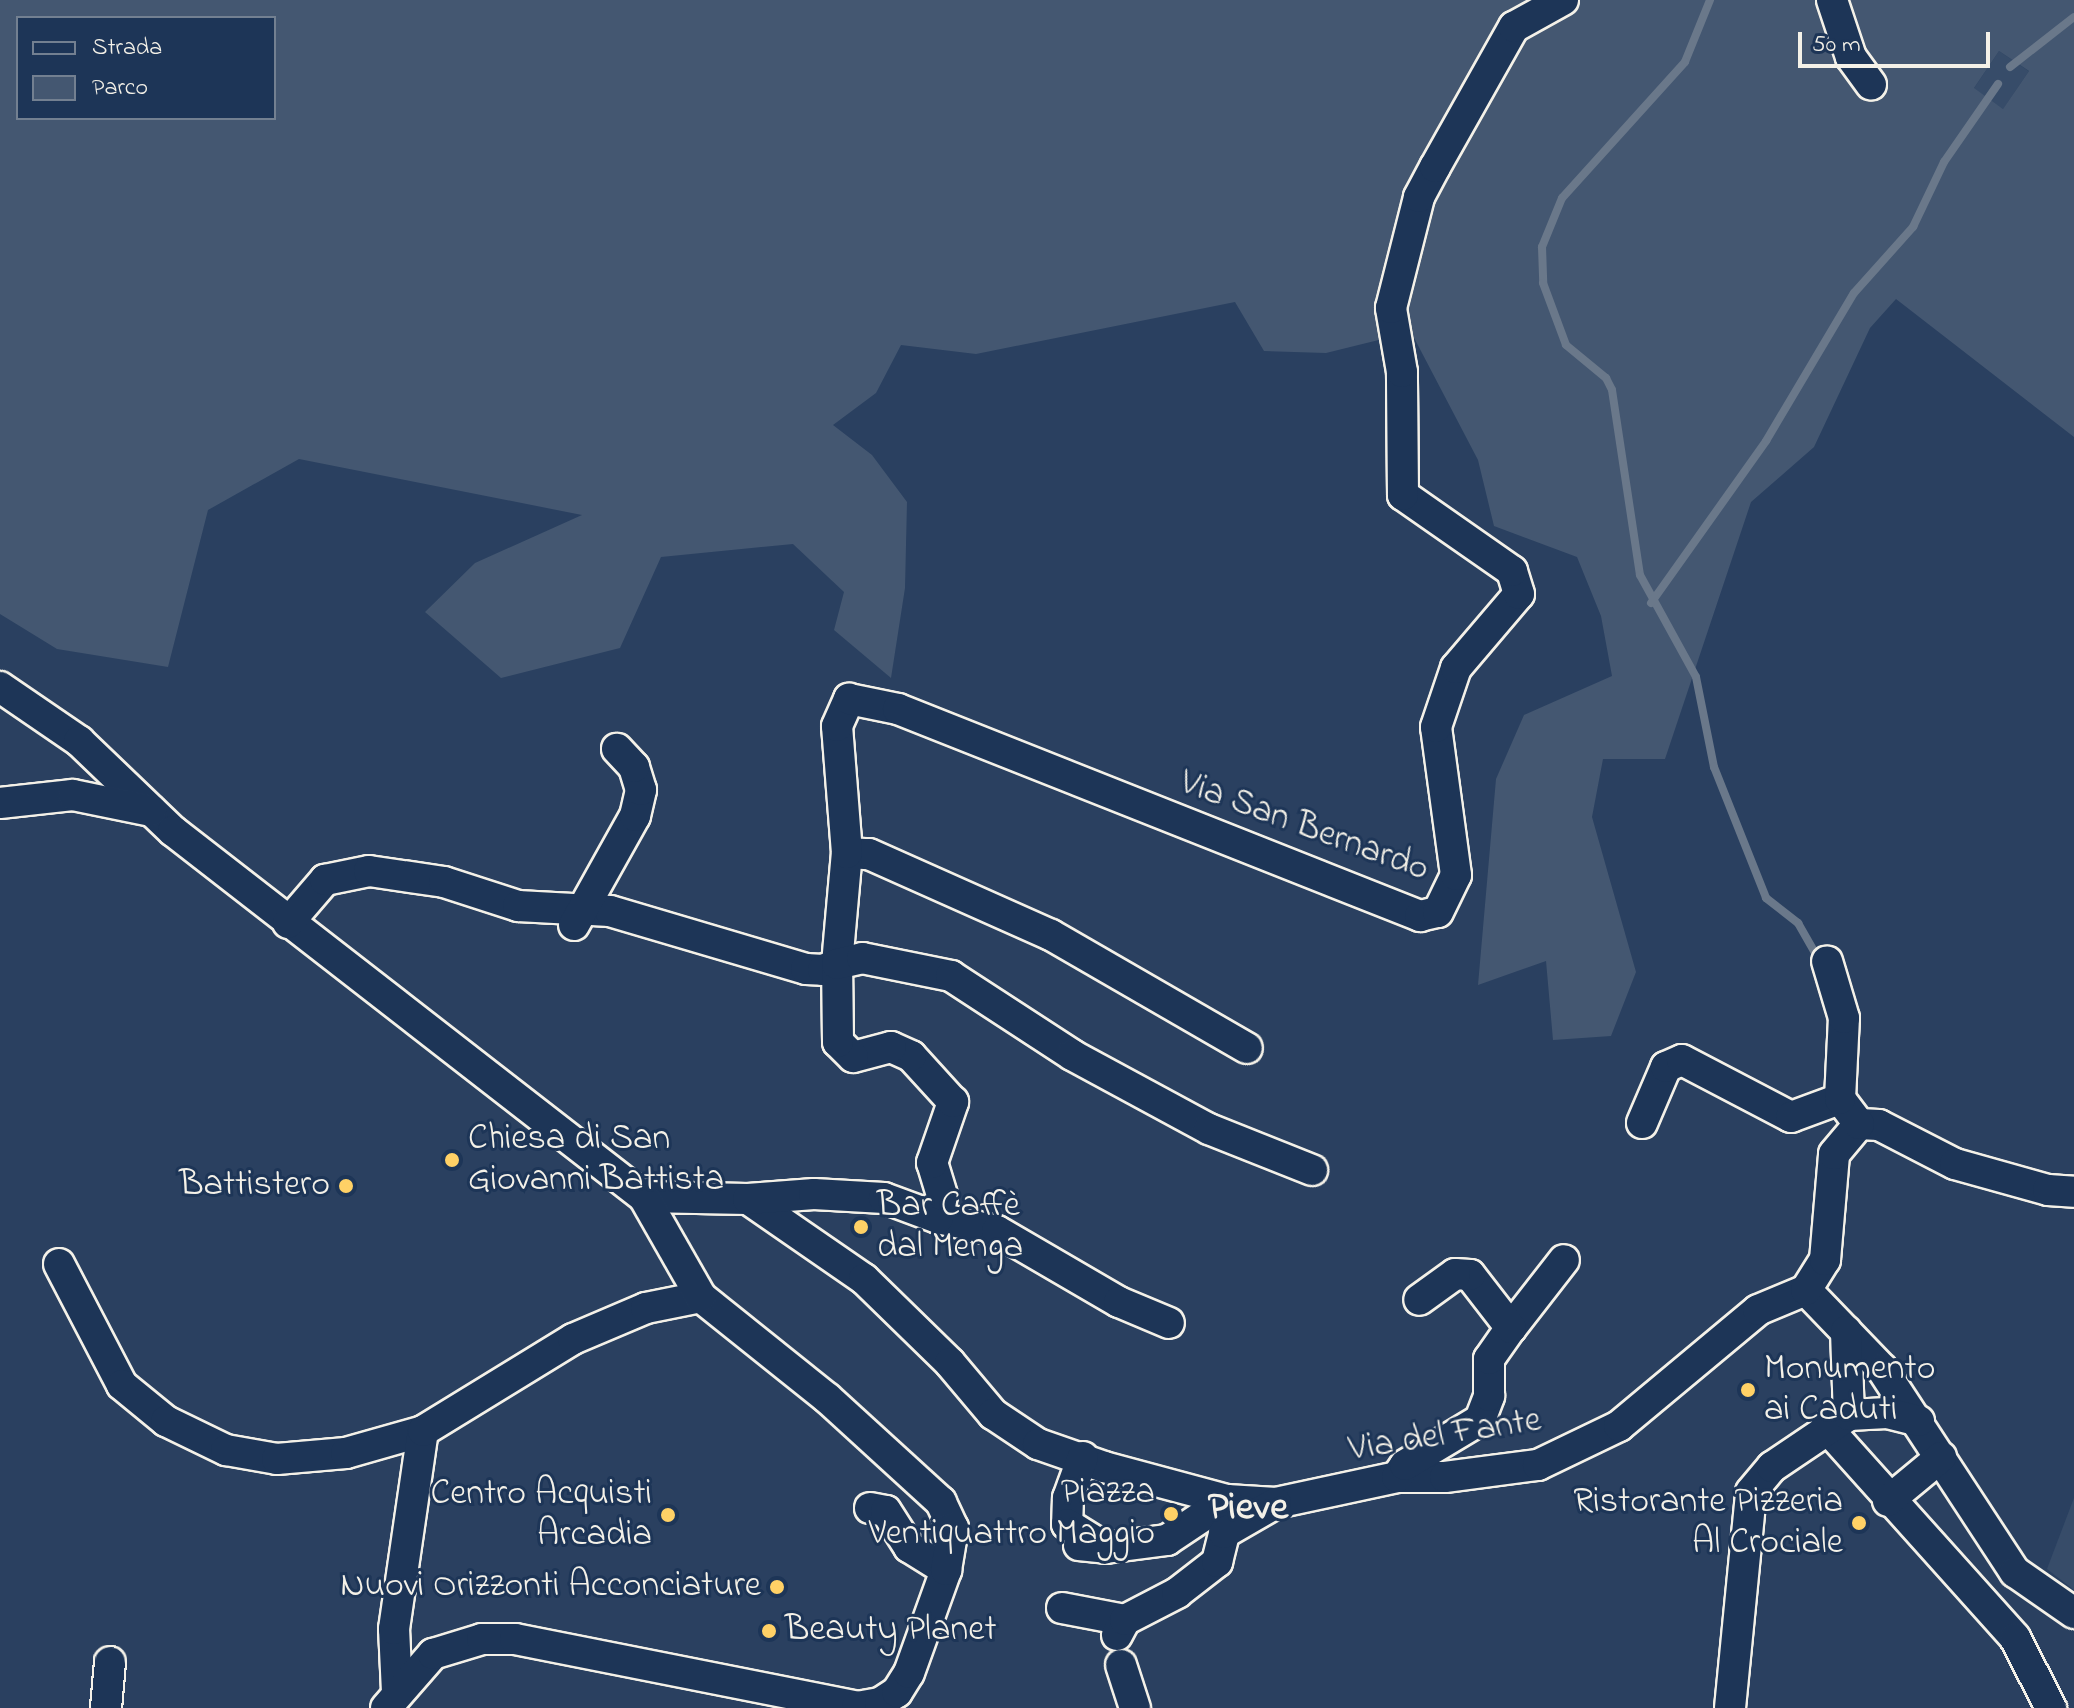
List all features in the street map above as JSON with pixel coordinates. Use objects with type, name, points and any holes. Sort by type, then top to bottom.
[{"type":"street","name":"Via San Bernardo","points":[[938,1218],[942,1195],[932,1163],[953,1102],[911,1056],[891,1047],[853,1057],[838,1042],[837,964],[847,853],[837,726],[849,699],[898,709],[1420,916],[1438,912],[1456,875],[1436,727],[1456,668],[1519,594],[1512,571],[1403,495],[1402,372],[1391,308],[1419,197],[1514,27],[1563,0]]},
{"type":"street","points":[[1832,0],[1851,57],[1871,85]]},
{"type":"street","points":[[0,687],[79,741],[151,811],[288,923],[644,1197],[701,1297],[827,1398],[941,1502],[953,1528],[946,1570],[909,1673],[897,1692],[880,1703],[857,1707],[515,1639],[482,1639],[433,1654],[391,1700]]},
{"type":"street","points":[[577,921],[635,816],[641,790],[634,767],[617,749]]},
{"type":"street","points":[[0,803],[73,795],[151,811]]},
{"type":"street","points":[[847,853],[869,854],[1051,935],[1247,1048]]},
{"type":"street","points":[[288,923],[325,880],[369,871],[444,882],[577,921],[610,911],[806,969],[862,958],[951,976],[1072,1055],[1209,1129],[1312,1170]]},
{"type":"street","points":[[1827,961],[1844,1018],[1840,1099],[1859,1124],[1879,1125],[1955,1164],[2048,1190],[2074,1192]]},
{"type":"street","points":[[1642,1123],[1666,1067],[1682,1060],[1791,1117],[1840,1099]]},
{"type":"street","points":[[1859,1124],[1834,1154],[1825,1260],[1806,1290],[1882,1369],[1919,1421],[2015,1572],[2074,1613]]},
{"type":"street","points":[[644,1197],[748,1199],[814,1194],[884,1198],[938,1218],[997,1231],[1119,1302],[1169,1323]]},
{"type":"street","name":"Via del Fante","points":[[748,1199],[864,1279],[950,1363],[993,1414],[1038,1444],[1227,1500],[1276,1503],[1397,1477],[1445,1477],[1538,1465],[1577,1450],[1619,1426],[1758,1310],[1806,1290]]},
{"type":"street","points":[[1397,1477],[1405,1465],[1480,1420],[1489,1396],[1489,1359],[1564,1260]]},
{"type":"street","points":[[59,1264],[122,1385],[166,1421],[226,1450],[277,1459],[346,1453],[423,1431],[573,1339],[646,1308],[701,1297]]},
{"type":"street","points":[[1419,1300],[1455,1274],[1470,1275],[1511,1328]]},
{"type":"street","points":[[1846,1331],[1838,1421],[1888,1501],[2015,1638],[2051,1708]]},
{"type":"street","points":[[1730,1708],[1751,1492],[1772,1467],[1838,1421],[1887,1413],[1919,1421]]},
{"type":"street","points":[[391,1700],[394,1629],[423,1431]]},
{"type":"street","points":[[1083,1457],[1068,1498],[1067,1524],[1092,1546],[1167,1540],[1227,1500]]},
{"type":"street","points":[[1888,1501],[1941,1457]]},
{"type":"street","points":[[1062,1608],[1121,1628],[1177,1593],[1217,1562],[1224,1533],[1276,1503]]},
{"type":"street","points":[[870,1508],[886,1511],[909,1547],[946,1570]]},
{"type":"street","points":[[106,1708],[110,1662]]},
{"type":"street","points":[[1121,1665],[1135,1708]]},
{"type":"shaded area","points":[[1999,51],[2029,71],[2003,109],[1973,89]]},
{"type":"shaded area","points":[[2074,1498],[2074,1590],[2047,1569]]},
{"type":"green space","points":[[0,0],[2074,0],[2074,437],[1896,299],[1870,328],[1814,447],[1751,502],[1665,759],[1603,759],[1592,817],[1636,972],[1611,1036],[1553,1040],[1546,961],[1478,985],[1496,779],[1524,715],[1612,676],[1601,616],[1577,557],[1494,526],[1478,460],[1411,332],[1326,353],[1264,351],[1235,302],[976,354],[901,345],[876,393],[833,425],[872,455],[907,502],[905,588],[891,678],[834,630],[844,592],[793,544],[661,557],[620,648],[501,678],[425,612],[475,563],[582,515],[299,459],[208,510],[168,667],[57,649],[0,614]],"holes":[[[1999,51],[2029,71],[2003,109],[1974,88]]]},
{"type":"waterway","points":[[1710,0],[1685,62],[1562,198],[1542,247],[1543,283],[1566,345],[1606,378],[1612,390],[1640,575],[1696,677],[1714,767],[1766,898],[1798,923],[1818,958]]},
{"type":"waterway","points":[[2010,67],[2074,17]]},
{"type":"waterway","points":[[1651,603],[1766,441],[1854,293],[1913,227],[1944,162],[1998,84]]},
{"type":"place","name":"Chiesa di San Giovanni Battista","points":[[452,1160]]},
{"type":"place","name":"Battistero","points":[[346,1186]]},
{"type":"place","name":"Bar Caffè dal Menga","points":[[861,1227]]},
{"type":"place","name":"Monumento ai Caduti","points":[[1748,1390]]},
{"type":"place","name":"Piazza Ventiquattro Maggio","points":[[1171,1514]]},
{"type":"place","name":"Centro Acquisti Arcadia","points":[[668,1515]]},
{"type":"place","name":"Ristorante Pizzeria Al Crociale","points":[[1859,1523]]},
{"type":"place","name":"Nuovi Orizzonti Acconciature","points":[[777,1587]]},
{"type":"place","name":"Beauty Planet","points":[[769,1631]]},
{"type":"district","name":"Pieve","points":[[1248,1509]]}]
